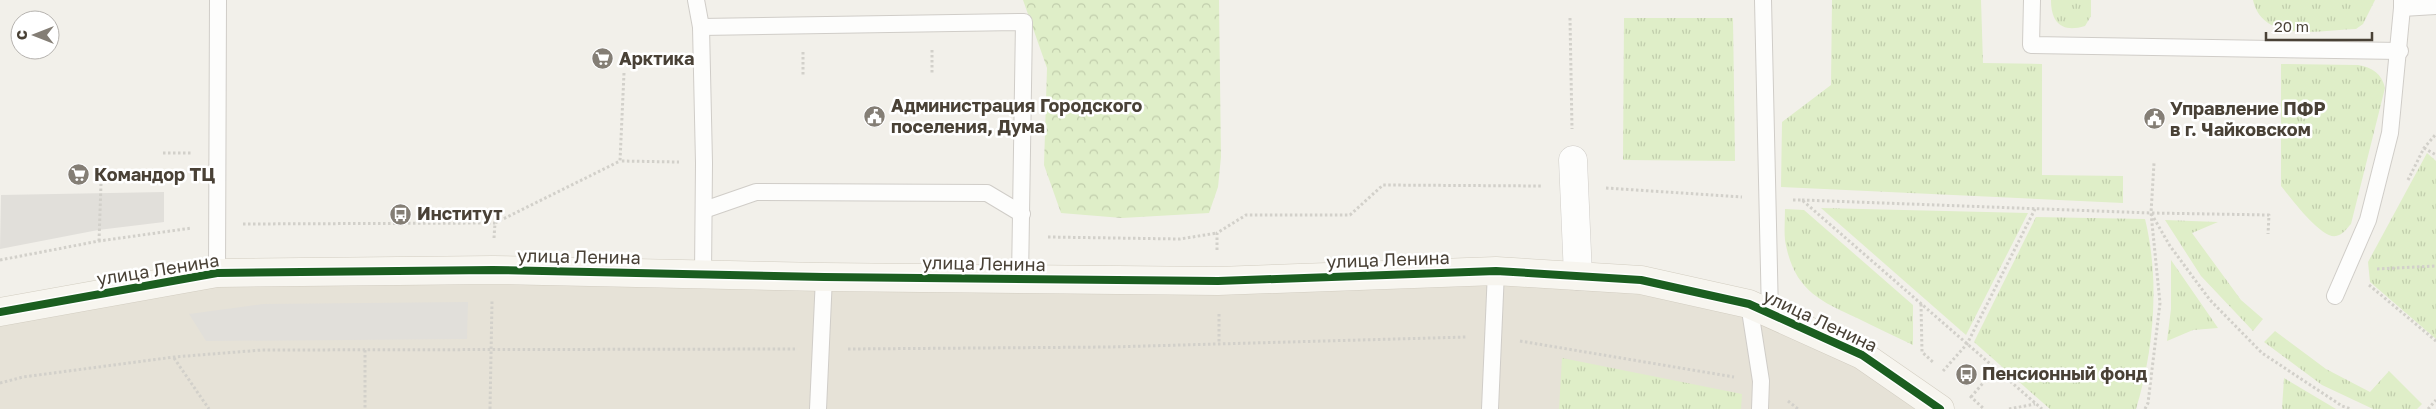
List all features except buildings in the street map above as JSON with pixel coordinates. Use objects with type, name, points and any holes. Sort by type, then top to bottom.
[{"type":"street","points":[[1574,173],[1578,276]]},
{"type":"street","name":"улица Ленина","points":[[0,312],[217,274],[493,270],[824,277],[1218,281],[1496,271],[1641,280],[1760,309],[1862,355],[1940,409]]},
{"type":"lane","points":[[217,274],[218,0]]},
{"type":"lane","points":[[696,0],[701,27],[704,162],[703,275]]},
{"type":"lane","points":[[1760,409],[1760,309],[1767,198],[1763,0]]},
{"type":"lane","points":[[2032,0],[2030,45],[2400,51]]},
{"type":"lane","points":[[2335,296],[2368,220],[2390,132],[2400,51],[2402,4],[2436,6]]},
{"type":"lane","points":[[701,27],[1024,22],[1020,279]]},
{"type":"lane","points":[[704,210],[756,192],[987,193],[1022,214]]},
{"type":"lane","points":[[1490,409],[1496,271]]},
{"type":"lane","points":[[818,409],[824,277]]},
{"type":"path","points":[[1570,18],[1574,173]]},
{"type":"path","points":[[624,73],[620,161],[704,162]]},
{"type":"path","points":[[2406,183],[2424,148],[2436,134]]},
{"type":"path","points":[[2424,148],[2436,155]]},
{"type":"path","points":[[2145,409],[2148,403],[2160,303],[2151,213],[2154,163]]},
{"type":"path","points":[[1022,237],[1180,239],[1217,233],[1246,215],[1350,215],[1383,185],[1574,173],[1767,198],[2151,213],[2269,215],[2268,234]]},
{"type":"path","points":[[100,241],[101,184]]},
{"type":"path","points":[[1802,200],[2042,409]]},
{"type":"path","points":[[1943,371],[1967,344],[2035,209]]},
{"type":"path","points":[[2151,213],[2170,246],[2210,300],[2262,353],[2342,406],[2351,409]]},
{"type":"path","points":[[1217,233],[1220,344]]},
{"type":"path","points":[[2374,269],[2436,266]]},
{"type":"path","points":[[2367,283],[2436,341]]},
{"type":"path","points":[[1921,304],[1922,352],[1950,378]]},
{"type":"path","points":[[0,383],[23,377],[174,357],[262,350],[821,349],[1220,344],[1493,336],[1761,382],[1798,409]]},
{"type":"path","points":[[365,350],[365,409]]},
{"type":"path","points":[[490,409],[492,350]]},
{"type":"path","points":[[174,357],[209,409]]},
{"type":"path","points":[[1971,397],[1996,369]]},
{"type":"path","points":[[1964,390],[1984,409]]},
{"type":"path","points":[[2428,409],[2436,400]]},
{"type":"path","points":[[2009,409],[2036,404]]},
{"type":"shaded area","points":[[164,192],[164,222],[98,230],[0,249],[1,195]]},
{"type":"shaded area","points":[[1496,271],[1749,304],[1940,409],[0,409],[0,312],[217,273]]},
{"type":"shaded area","points":[[468,302],[467,339],[206,341],[189,314],[263,304]]},
{"type":"green space","points":[[1023,0],[1219,0],[1221,157],[1218,187],[1209,213],[1122,218],[1061,213],[1044,165],[1047,68]]},
{"type":"green space","points":[[1832,0],[1981,0],[1983,63],[2042,64],[2042,175],[2123,176],[2123,203],[1781,187],[1782,122],[1831,85]]},
{"type":"green space","points":[[2051,0],[2091,0],[2091,16],[2085,26],[2077,28],[2064,27],[2059,24],[2053,15]]},
{"type":"green space","points":[[2253,0],[2375,0],[2363,24],[2356,29],[2311,32],[2281,29],[2269,23],[2259,14]]},
{"type":"green space","points":[[1624,18],[1733,18],[1735,161],[1623,160]]},
{"type":"green space","points":[[2281,64],[2358,65],[2368,67],[2376,72],[2384,83],[2385,88],[2351,224],[2343,233],[2336,236],[2322,231],[2315,225],[2281,186]]},
{"type":"green space","points":[[2427,153],[2436,161],[2436,339],[2370,282],[2368,262]]},
{"type":"green space","points":[[1821,208],[2028,213],[1966,335]]},
{"type":"green space","points":[[1785,209],[1804,210],[1913,305],[1913,345],[1830,305],[1809,290],[1794,270],[1789,256],[1785,240]]},
{"type":"green space","points":[[2036,217],[2145,219],[2150,242],[2152,266],[2153,315],[2147,363],[2136,409],[2050,409],[1974,342]]},
{"type":"green space","points":[[2165,220],[2218,222],[2192,233],[2241,300],[2263,319],[2253,331],[2201,276]]},
{"type":"green space","points":[[2171,260],[2218,328],[2193,330],[2167,341],[2171,309]]},
{"type":"green space","points":[[2275,331],[2326,369],[2370,392],[2389,371],[2422,404],[2417,409],[2373,409],[2322,385],[2264,342]]},
{"type":"green space","points":[[1562,358],[1742,394],[1741,409],[1559,409]]},
{"type":"green space","points":[[2284,378],[2336,409],[2282,409]]},
{"type":"cycle path","points":[[0,312],[217,273],[493,270],[824,277],[1218,281],[1496,271],[1641,280],[1749,304],[1862,355],[1940,409]]},
{"type":"place","name":"Арктика","points":[[603,59]]},
{"type":"place","name":"Администрация Городского поселения, Дума","points":[[875,116]]},
{"type":"place","name":"Управление ПФР в г. Чайковском","points":[[2154,119]]},
{"type":"place","name":"Командор ТЦ","points":[[78,175]]},
{"type":"place","name":"Институт","points":[[401,214]]},
{"type":"place","name":"Пенсионный фонд","points":[[1966,374]]}]
